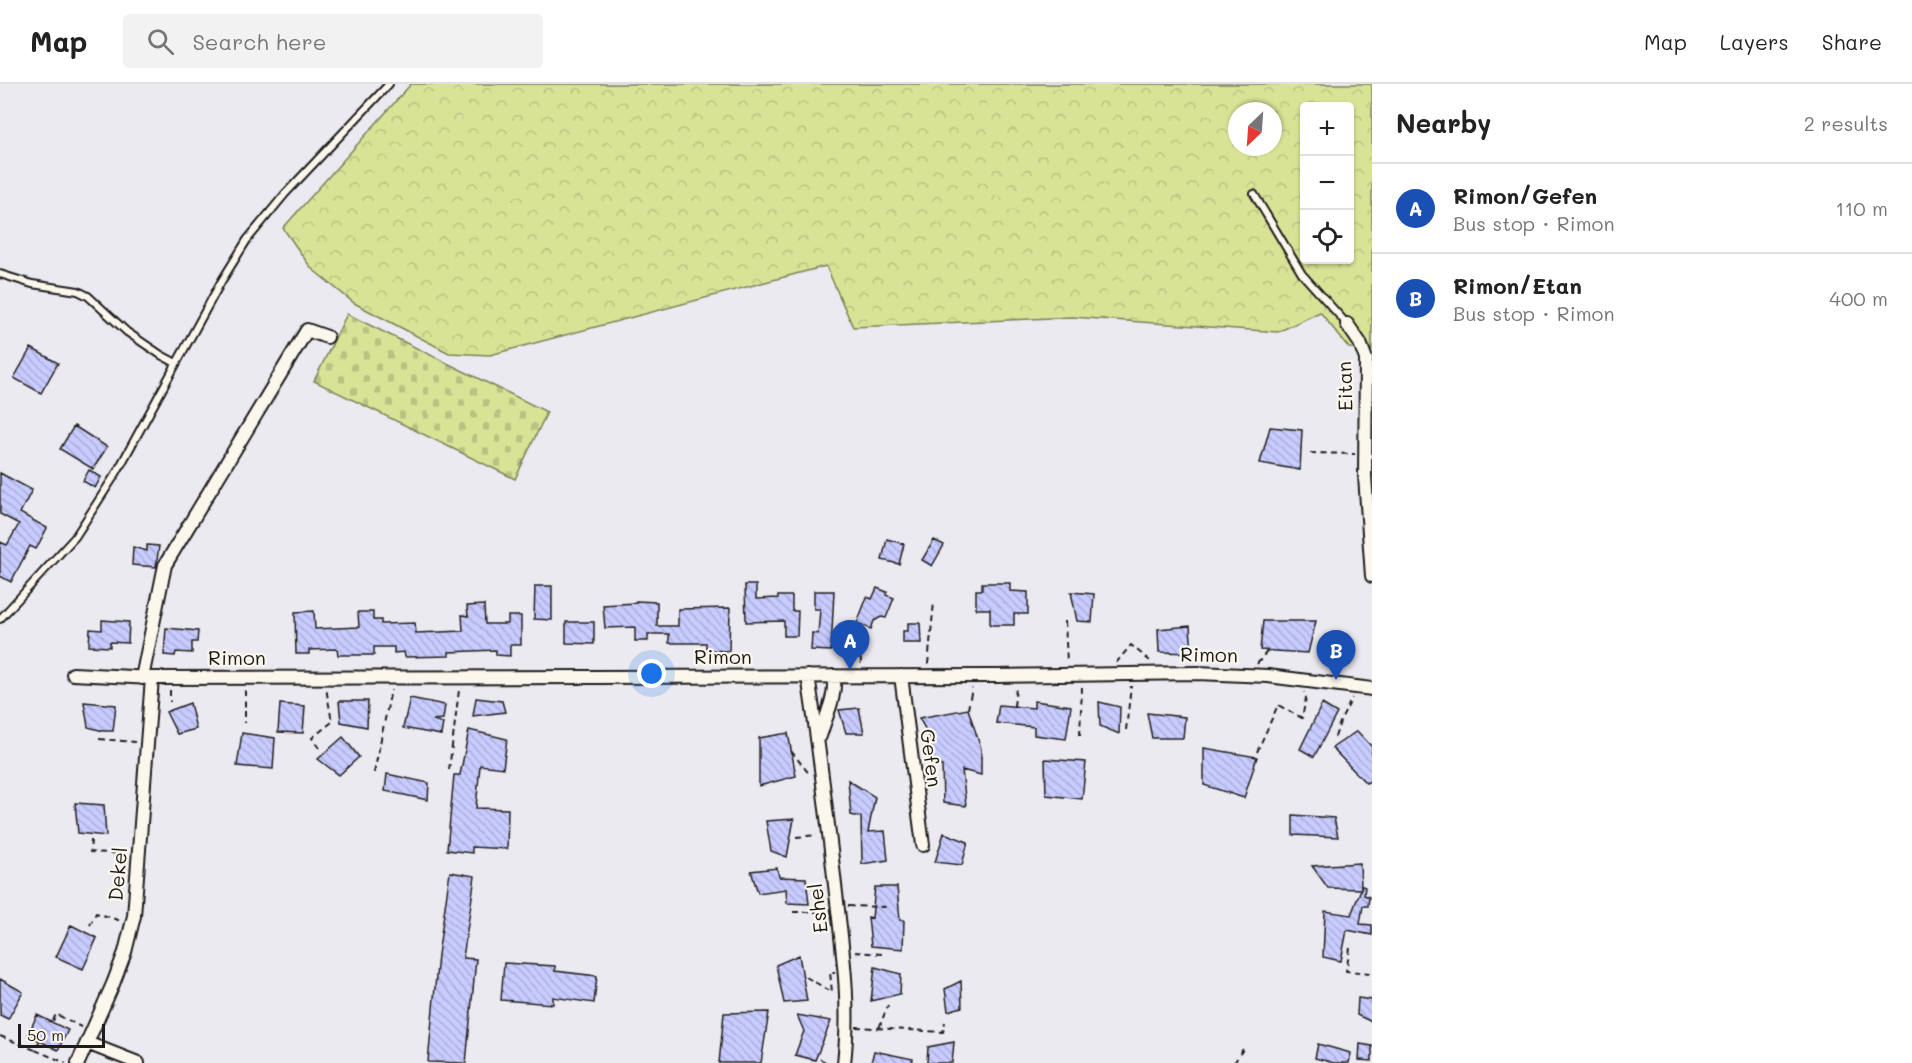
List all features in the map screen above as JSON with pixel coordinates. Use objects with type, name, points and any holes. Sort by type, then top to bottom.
[{"type":"street","name":"Eitan","points":[[1347,324],[1360,343],[1366,359],[1365,454],[1372,576]]},
{"type":"street","name":"Dekel","points":[[78,1063],[125,952],[132,924],[140,854],[148,743],[147,678],[165,565],[307,330],[327,337]]},
{"type":"street","name":"Rimon","points":[[73,674],[147,678],[1239,674],[1372,689]]},
{"type":"street","name":"Eshel","points":[[808,676],[820,749],[845,973],[848,1027],[844,1063]]},
{"type":"street","name":"Eshel","points":[[820,749],[820,736],[833,700],[834,676]]},
{"type":"street","name":"Gefen","points":[[901,676],[923,844]]},
{"type":"street","points":[[90,1037],[138,1063]]},
{"type":"lane","points":[[0,619],[75,537],[117,472],[176,363],[247,240],[285,194],[389,84]]},
{"type":"lane","name":"Eitan","points":[[1254,194],[1302,274],[1347,324]]},
{"type":"lane","points":[[0,274],[32,284],[78,291],[88,296],[127,332],[176,363]]},
{"type":"path","points":[[1310,453],[1365,454]]},
{"type":"path","points":[[927,676],[934,602]]},
{"type":"path","points":[[1065,621],[1068,675]]},
{"type":"path","points":[[859,626],[862,676]]},
{"type":"path","points":[[1107,674],[1131,645],[1164,674]]},
{"type":"path","points":[[1126,730],[1132,674]]},
{"type":"path","points":[[1014,706],[1016,675]]},
{"type":"path","points":[[1080,735],[1082,675]]},
{"type":"path","points":[[968,709],[974,676]]},
{"type":"path","points":[[319,748],[312,738],[332,722],[324,677]]},
{"type":"path","points":[[374,772],[394,677]]},
{"type":"path","points":[[450,770],[455,712],[461,677]]},
{"type":"path","points":[[245,678],[245,723]]},
{"type":"path","points":[[1335,737],[1357,687]]},
{"type":"path","points":[[1257,752],[1278,705],[1302,718],[1306,698],[1302,688]]},
{"type":"path","points":[[99,739],[148,743]]},
{"type":"path","points":[[791,751],[811,777]]},
{"type":"path","points":[[796,837],[829,833]]},
{"type":"path","points":[[91,840],[90,852],[140,854]]},
{"type":"path","points":[[793,912],[887,907]]},
{"type":"path","points":[[90,926],[96,914],[132,924]]},
{"type":"path","points":[[1350,948],[1346,971],[1372,973]]},
{"type":"path","points":[[843,952],[883,954]]},
{"type":"path","points":[[806,977],[832,992],[830,972],[845,973]]},
{"type":"path","points":[[879,1028],[888,1005]]},
{"type":"path","points":[[53,1021],[56,1014],[90,1037]]},
{"type":"path","points":[[848,1027],[943,1032],[945,1022]]},
{"type":"path","points":[[0,1036],[66,1063]]},
{"type":"path","points":[[36,1050],[40,1041]]},
{"type":"path","points":[[1234,1063],[1243,1049]]},
{"type":"path","points":[[820,1059],[827,1063]]},
{"type":"green space","points":[[411,84],[1372,84],[1372,350],[1349,348],[1320,312],[1278,332],[1072,317],[853,327],[826,266],[490,355],[449,353],[354,303],[311,268],[283,228]]},
{"type":"green space","points":[[347,314],[547,412],[515,479],[314,381]]},
{"type":"building","points":[[31,348],[58,363],[41,393],[14,378]]},
{"type":"building","points":[[74,426],[107,447],[93,469],[60,449]]},
{"type":"building","points":[[1270,427],[1302,430],[1300,470],[1260,463]]},
{"type":"building","points":[[89,470],[101,477],[95,488],[83,481]]},
{"type":"building","points":[[0,473],[32,490],[20,513],[47,528],[36,549],[30,546],[11,582],[0,576],[0,542],[7,545],[19,524],[0,514]]},
{"type":"building","points":[[887,539],[904,544],[899,564],[882,560]]},
{"type":"building","points":[[934,540],[944,545],[932,566],[922,560]]},
{"type":"building","points":[[147,545],[159,546],[156,567],[132,565],[133,547],[147,551]]},
{"type":"building","points":[[982,583],[1010,583],[1010,591],[1028,592],[1028,614],[1014,614],[1014,625],[990,625],[990,609],[976,609],[976,590],[982,590]]},
{"type":"building","points":[[745,585],[756,585],[756,599],[792,596],[792,611],[798,611],[797,636],[784,636],[784,621],[746,622]]},
{"type":"building","points":[[535,586],[552,586],[552,620],[534,619]]},
{"type":"building","points":[[877,588],[894,598],[886,618],[881,617],[874,621],[871,629],[857,623],[867,597],[872,599]]},
{"type":"building","points":[[814,591],[834,591],[831,651],[811,650],[812,633],[818,634],[820,609],[814,609]]},
{"type":"building","points":[[1071,592],[1094,594],[1092,622],[1077,621]]},
{"type":"building","points":[[636,601],[657,602],[657,626],[678,626],[678,609],[730,608],[729,651],[706,650],[706,643],[669,643],[669,634],[648,634],[648,641],[635,641],[635,627],[605,628],[603,605],[636,603]]},
{"type":"building","points":[[484,605],[485,624],[508,624],[508,616],[521,616],[521,645],[510,645],[510,656],[496,655],[496,650],[449,652],[449,656],[405,657],[404,652],[394,653],[394,647],[374,647],[374,655],[338,655],[337,649],[309,650],[309,654],[296,654],[295,612],[314,611],[315,629],[359,627],[358,612],[373,612],[373,620],[381,620],[381,624],[415,623],[416,633],[463,631],[462,615],[468,616],[467,606]]},
{"type":"building","points":[[102,620],[129,622],[128,643],[110,642],[110,647],[89,646],[90,629],[102,630]]},
{"type":"building","points":[[1263,621],[1316,621],[1308,653],[1260,650]]},
{"type":"building","points":[[566,622],[594,622],[594,644],[566,643]]},
{"type":"building","points":[[908,623],[920,623],[921,643],[903,643],[903,631],[908,631]]},
{"type":"building","points":[[1190,626],[1192,653],[1159,652],[1158,629]]},
{"type":"building","points":[[166,628],[198,631],[197,642],[192,642],[192,653],[176,652],[175,656],[164,655]]},
{"type":"building","points":[[410,698],[445,705],[443,719],[433,720],[443,723],[441,735],[403,728]]},
{"type":"building","points":[[476,698],[502,701],[505,712],[473,716]]},
{"type":"building","points":[[339,701],[368,701],[367,727],[341,722]]},
{"type":"building","points":[[1034,701],[1071,706],[1066,739],[1034,735],[1034,727],[996,723],[999,705],[1034,708]]},
{"type":"building","points":[[84,702],[116,705],[113,731],[88,727]]},
{"type":"building","points":[[1099,702],[1120,707],[1119,734],[1100,726]]},
{"type":"building","points":[[190,703],[196,729],[177,734],[166,712]]},
{"type":"building","points":[[280,704],[305,706],[303,733],[278,732]]},
{"type":"building","points":[[1322,704],[1337,713],[1314,757],[1300,749]]},
{"type":"building","points":[[859,708],[864,733],[846,733],[839,710]]},
{"type":"building","points":[[968,709],[981,748],[981,775],[962,770],[966,806],[943,803],[942,766],[927,762],[931,739],[919,718]]},
{"type":"building","points":[[1147,713],[1185,717],[1183,738],[1152,738]]},
{"type":"building","points":[[469,730],[507,739],[503,768],[480,765],[476,808],[508,809],[507,849],[472,847],[472,853],[447,850],[454,775],[460,775]]},
{"type":"building","points":[[1357,731],[1372,747],[1372,780],[1366,783],[1332,748]]},
{"type":"building","points":[[242,733],[275,738],[273,769],[237,766]]},
{"type":"building","points":[[788,733],[796,776],[759,786],[759,738]]},
{"type":"building","points":[[343,737],[359,757],[339,775],[318,759]]},
{"type":"building","points":[[1204,748],[1257,757],[1244,798],[1204,785]]},
{"type":"building","points":[[1045,759],[1086,762],[1082,799],[1046,795]]},
{"type":"building","points":[[387,774],[429,783],[428,800],[385,791]]},
{"type":"building","points":[[848,780],[875,797],[868,832],[885,831],[888,860],[862,864],[861,817],[851,815]]},
{"type":"building","points":[[75,803],[104,805],[106,836],[78,833]]},
{"type":"building","points":[[1293,815],[1334,818],[1338,837],[1293,835]]},
{"type":"building","points":[[794,819],[787,857],[771,851],[766,821]]},
{"type":"building","points":[[944,833],[968,842],[962,865],[935,862]]},
{"type":"building","points":[[1360,863],[1361,888],[1365,887],[1364,895],[1369,897],[1368,906],[1363,906],[1360,924],[1372,925],[1372,935],[1347,930],[1341,961],[1323,957],[1325,911],[1351,915],[1361,889],[1328,888],[1312,866]]},
{"type":"building","points":[[777,868],[779,877],[806,878],[809,904],[787,903],[786,889],[758,893],[751,871]]},
{"type":"building","points":[[450,872],[475,876],[463,958],[476,959],[466,1063],[428,1062],[438,955]]},
{"type":"building","points":[[875,887],[897,887],[900,920],[904,920],[903,949],[871,946],[868,917],[872,918]]},
{"type":"building","points":[[71,925],[97,938],[83,969],[56,957]]},
{"type":"building","points":[[799,955],[807,1001],[784,1003],[776,965]]},
{"type":"building","points":[[504,963],[555,966],[555,971],[597,976],[594,1003],[553,997],[553,1004],[501,1000]]},
{"type":"building","points":[[875,967],[901,974],[900,994],[871,1001]]},
{"type":"building","points":[[0,979],[23,992],[8,1019],[0,1015]]},
{"type":"building","points":[[961,981],[962,1007],[948,1011],[945,989]]},
{"type":"building","points":[[1358,998],[1372,1000],[1372,1022],[1357,1015]]},
{"type":"building","points":[[769,1012],[761,1063],[719,1063],[724,1013]]},
{"type":"building","points":[[37,1015],[68,1030],[58,1050],[28,1035]]},
{"type":"building","points":[[797,1015],[831,1021],[815,1060],[795,1055],[804,1031]]},
{"type":"building","points":[[954,1042],[952,1063],[927,1063],[928,1047]]},
{"type":"building","points":[[1318,1044],[1351,1053],[1349,1063],[1334,1063],[1315,1058]]},
{"type":"building","points":[[1360,1044],[1372,1046],[1372,1061],[1359,1060]]},
{"type":"building","points":[[874,1051],[913,1059],[912,1063],[871,1063]]},
{"type":"place","name":"Rimon/Gefen","points":[[850,670]]},
{"type":"place","name":"Rimon/Etan","points":[[1336,680]]}]
